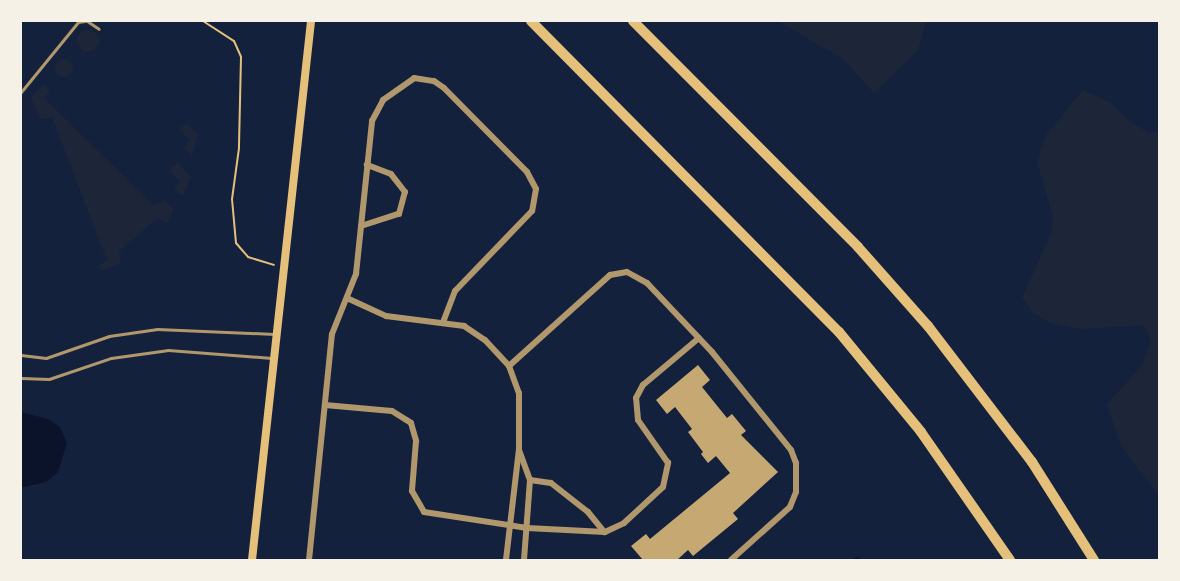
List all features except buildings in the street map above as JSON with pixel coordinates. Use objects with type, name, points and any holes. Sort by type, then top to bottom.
[{"type":"highway","points":[[531,21],[839,332],[921,432],[1010,560]]},
{"type":"highway","points":[[633,21],[858,247],[928,326],[1032,462],[1094,560]]},
{"type":"main road","points":[[252,560],[311,21]]},
{"type":"street","points":[[309,560],[332,334],[349,299],[361,226],[372,120],[378,106],[406,81],[423,77],[444,88],[534,181],[537,196],[532,211],[454,291],[443,323]]},
{"type":"street","points":[[361,226],[399,214],[405,192],[391,174],[367,165]]},
{"type":"street","points":[[509,366],[603,279],[618,272],[639,276],[699,338],[791,450],[798,471],[796,492],[790,507],[731,560]]},
{"type":"street","points":[[349,299],[386,316],[443,323],[477,333],[509,366],[519,393],[519,449],[506,560]]},
{"type":"street","points":[[325,405],[392,411],[411,423],[416,441],[412,491],[424,512],[509,526],[604,532],[624,523],[663,487],[668,463],[639,420],[636,398],[643,385],[699,338]]},
{"type":"street","points":[[519,449],[530,480],[524,560]]},
{"type":"street","points":[[530,480],[551,483],[588,513],[604,532]]},
{"type":"lane","points":[[21,92],[78,22],[86,21],[99,30]]},
{"type":"lane","points":[[21,355],[46,357],[109,336],[157,329],[276,334]]},
{"type":"lane","points":[[21,378],[49,379],[111,358],[168,350],[273,358]]},
{"type":"path","points":[[203,21],[234,41],[241,57],[239,148],[232,199],[236,243],[248,257],[283,266]]},
{"type":"shaded area","points":[[778,21],[926,21],[918,50],[874,93],[843,59]]},
{"type":"shaded area","points":[[88,30],[98,37],[99,41],[92,51],[88,52],[78,45],[77,41],[84,31]]},
{"type":"shaded area","points":[[64,59],[70,62],[73,68],[70,74],[64,77],[58,74],[55,68],[58,62]]},
{"type":"shaded area","points":[[44,84],[50,91],[44,98],[154,206],[164,200],[173,209],[168,223],[158,218],[119,251],[121,263],[102,271],[97,267],[107,260],[52,117],[40,119],[31,97]]},
{"type":"shaded area","points":[[1083,90],[1110,102],[1129,121],[1149,133],[1159,131],[1159,495],[1121,446],[1107,404],[1140,368],[1151,343],[1148,331],[1142,325],[1080,329],[1051,323],[1033,313],[1022,298],[1052,231],[1053,217],[1037,162],[1046,135]]},
{"type":"shaded area","points":[[186,123],[198,134],[192,157],[184,148],[190,140],[179,130]]},
{"type":"shaded area","points":[[178,163],[191,177],[183,196],[174,190],[180,181],[169,170]]},
{"type":"shaded area","points":[[21,412],[48,419],[60,427],[67,443],[58,472],[46,482],[25,487],[21,487]]}]
